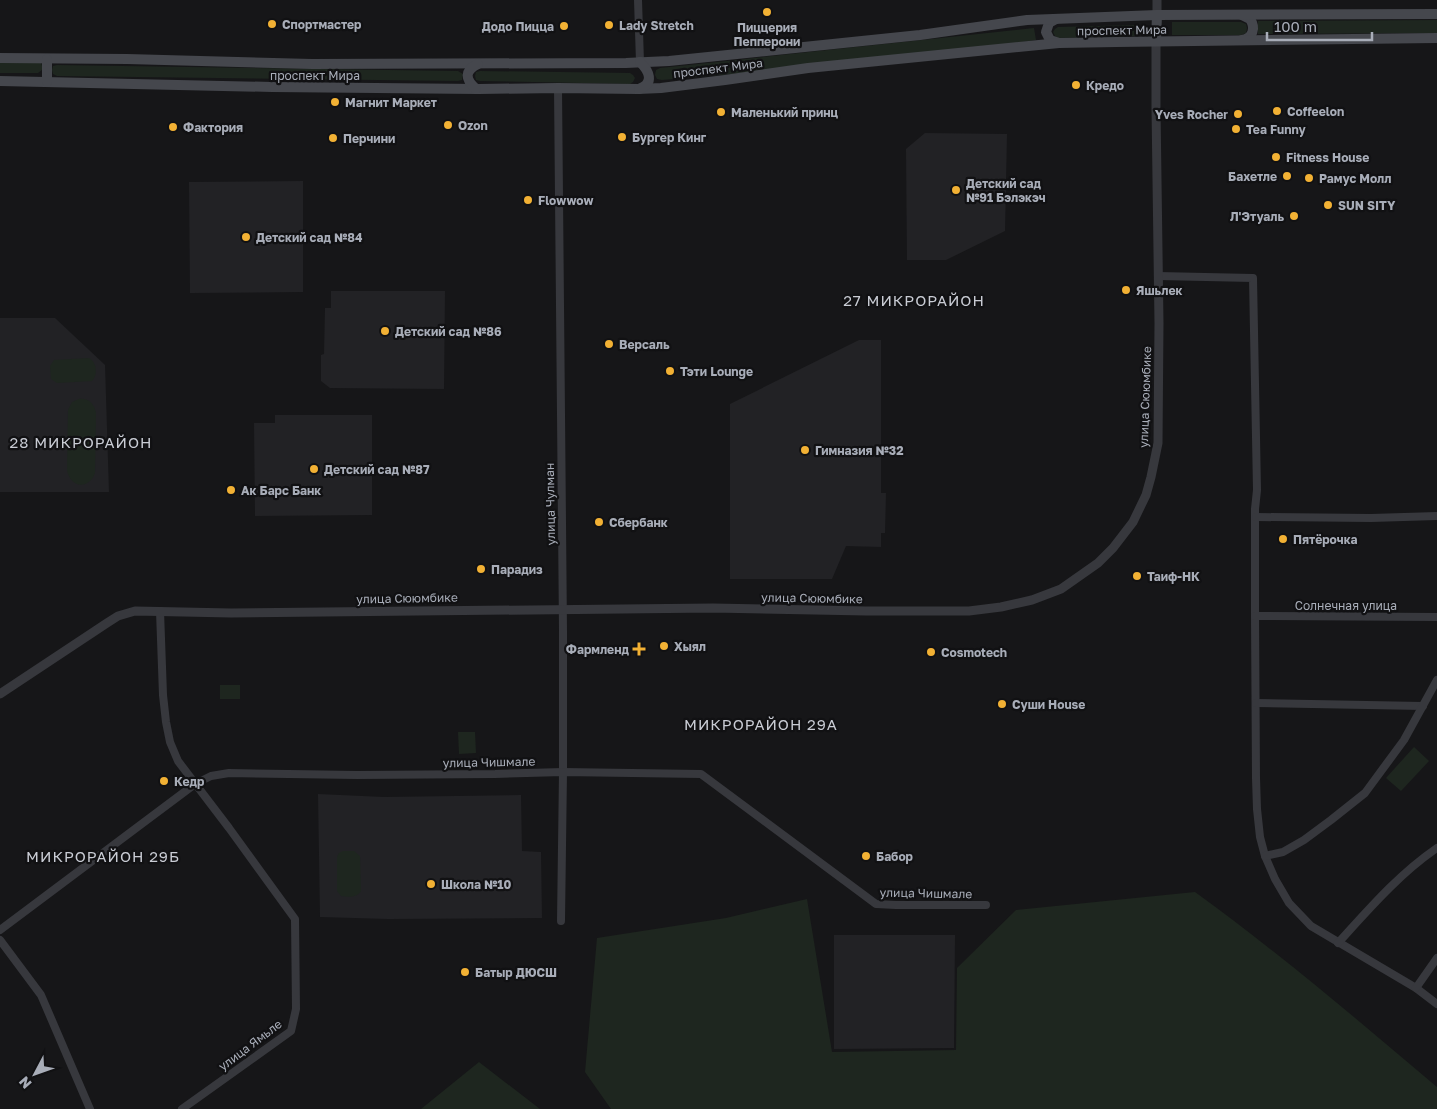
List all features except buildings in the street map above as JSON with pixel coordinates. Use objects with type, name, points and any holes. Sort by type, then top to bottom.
[{"type":"main road","name":"проспект Мира","points":[[0,58],[312,64],[640,62],[669,61],[920,35],[1027,20],[1057,18],[1157,15],[1437,14]]},
{"type":"main road","points":[[1156,41],[1157,15]]},
{"type":"main road","points":[[1240,40],[1250,37],[1253,28],[1250,19],[1241,15]]},
{"type":"main road","points":[[1057,18],[1049,23],[1046,32],[1050,40],[1059,44]]},
{"type":"main road","name":"проспект Мира","points":[[0,81],[272,87],[638,89],[661,88],[808,68],[1059,44],[1437,38]]},
{"type":"main road","points":[[47,59],[47,82]]},
{"type":"main road","points":[[638,89],[646,85],[649,78],[647,69],[640,62]]},
{"type":"main road","points":[[476,89],[468,81],[468,74],[471,68],[478,64]]},
{"type":"street","points":[[638,0],[640,62]]},
{"type":"street","points":[[1157,0],[1157,15]]},
{"type":"street","name":"улица Сююмбике","points":[[0,694],[118,616],[135,611],[231,613],[713,608],[969,611],[1001,607],[1032,600],[1061,589],[1098,563],[1126,532],[1138,512],[1151,477],[1158,443],[1159,323],[1156,41]]},
{"type":"street","name":"улица Чулман","points":[[558,88],[564,772],[562,921]]},
{"type":"street","points":[[1158,276],[1253,278],[1257,809],[1260,837],[1265,856],[1275,879],[1289,903],[1311,926],[1416,988],[1437,1004]]},
{"type":"street","points":[[1256,517],[1371,518],[1437,516]]},
{"type":"street","points":[[160,611],[163,695],[170,742],[178,761],[195,784]]},
{"type":"street","name":"Солнечная улица","points":[[1255,616],[1437,617]]},
{"type":"street","points":[[1265,856],[1283,852],[1304,840],[1365,793],[1404,740],[1437,680]]},
{"type":"street","points":[[1256,704],[1424,706]]},
{"type":"street","name":"улица Чишмале","points":[[0,930],[195,784],[211,776],[229,773],[495,774],[564,772],[701,774],[876,904],[986,905]]},
{"type":"street","name":"улица Ямьле","points":[[182,1109],[291,1031],[296,1008],[295,919],[230,828],[195,784]]},
{"type":"street","points":[[1338,943],[1378,900],[1420,860],[1437,848]]},
{"type":"street","points":[[0,940],[41,995],[90,1109]]},
{"type":"street","points":[[1416,988],[1437,958]]},
{"type":"shaded area","points":[[1437,20],[1437,33],[1258,34],[1258,21]]},
{"type":"shaded area","points":[[1172,22],[1241,22],[1246,24],[1247,28],[1246,33],[1241,35],[1172,35]]},
{"type":"shaded area","points":[[1135,25],[1135,36],[1058,38],[1053,32],[1058,27]]},
{"type":"shaded area","points":[[1034,28],[1036,40],[915,58],[662,80],[657,79],[655,75],[656,70],[660,68]]},
{"type":"shaded area","points":[[0,62],[41,63],[43,69],[38,73],[0,73]]},
{"type":"shaded area","points":[[53,66],[458,71],[463,74],[462,80],[458,81],[57,76],[53,74],[52,70]]},
{"type":"shaded area","points":[[476,72],[630,73],[635,78],[630,84],[480,81],[476,80],[475,76]]},
{"type":"shaded area","name":"Детский сад №91 Бэлэкэч","points":[[925,133],[1007,134],[1005,231],[946,260],[907,260],[906,149]]},
{"type":"shaded area","name":"Детский сад №84","points":[[303,181],[303,292],[190,293],[189,182]]},
{"type":"shaded area","name":"Детский сад №86","points":[[331,291],[445,291],[444,389],[330,388],[321,381],[321,355],[324,354],[325,308],[331,308]]},
{"type":"shaded area","points":[[0,318],[55,318],[105,365],[109,492],[0,492]]},
{"type":"shaded area","name":"Гимназия №32","points":[[859,340],[881,340],[881,493],[886,493],[885,533],[881,533],[881,547],[846,546],[832,579],[730,579],[730,404]]},
{"type":"shaded area","points":[[89,358],[94,362],[96,369],[92,381],[57,383],[51,379],[50,366],[54,360]]},
{"type":"shaded area","points":[[85,399],[90,402],[94,406],[96,413],[95,473],[89,482],[80,485],[72,480],[67,470],[68,410],[72,402]]},
{"type":"shaded area","name":"Детский сад №87","points":[[275,415],[372,415],[372,515],[255,516],[254,423],[275,423]]},
{"type":"shaded area","points":[[220,685],[240,685],[240,699],[220,699]]},
{"type":"shaded area","points":[[458,732],[475,732],[476,753],[459,754]]},
{"type":"shaded area","points":[[1414,747],[1429,761],[1401,791],[1386,778]]},
{"type":"shaded area","name":"Школа №10","points":[[318,794],[384,797],[521,795],[522,851],[541,852],[542,918],[388,919],[320,917]]},
{"type":"shaded area","points":[[343,851],[354,851],[360,856],[361,891],[355,896],[341,896],[337,891],[337,857]]},
{"type":"shaded area","points":[[1195,892],[1288,963],[1437,1087],[1437,1109],[611,1109],[585,1072],[597,938],[726,918],[807,899],[832,1052],[956,1050],[957,968],[1016,910]]},
{"type":"shaded area","points":[[834,935],[955,935],[954,1048],[834,1049]]},
{"type":"shaded area","points":[[479,1062],[540,1109],[421,1109]]},
{"type":"place","name":"Пиццерия Пепперони","points":[[767,12]]},
{"type":"place","name":"Спортмастер","points":[[272,24]]},
{"type":"place","name":"Lady Stretch","points":[[609,25]]},
{"type":"place","name":"Додо Пицца","points":[[564,26]]},
{"type":"place","name":"Кредо","points":[[1076,85]]},
{"type":"place","name":"Магнит Маркет","points":[[335,102]]},
{"type":"place","name":"Coffeelon","points":[[1277,111]]},
{"type":"place","name":"Маленький принц","points":[[721,112]]},
{"type":"place","name":"Yves Rocher","points":[[1238,114]]},
{"type":"place","name":"Ozon","points":[[448,125]]},
{"type":"place","name":"Фактория","points":[[173,127]]},
{"type":"place","name":"Tea Funny","points":[[1236,129]]},
{"type":"place","name":"Бургер Кинг","points":[[622,137]]},
{"type":"place","name":"Перчини","points":[[333,138]]},
{"type":"place","name":"Fitness House","points":[[1276,157]]},
{"type":"place","name":"Бахетле","points":[[1287,176]]},
{"type":"place","name":"Рамус Молл","points":[[1309,178]]},
{"type":"place","name":"Детский сад №91 Бэлэкэч","points":[[956,190]]},
{"type":"place","name":"Flowwow","points":[[528,200]]},
{"type":"place","name":"SUN SITY","points":[[1328,205]]},
{"type":"place","name":"Л'Этуаль","points":[[1294,216]]},
{"type":"place","name":"Детский сад №84","points":[[246,237]]},
{"type":"place","name":"Яшьлек","points":[[1126,290]]},
{"type":"place","name":"Детский сад №86","points":[[385,331]]},
{"type":"place","name":"Версаль","points":[[609,344]]},
{"type":"place","name":"Тэти Lounge","points":[[670,371]]},
{"type":"place","name":"Гимназия №32","points":[[805,450]]},
{"type":"place","name":"Детский сад №87","points":[[314,469]]},
{"type":"place","name":"Ак Барс Банк","points":[[231,490]]},
{"type":"place","name":"Сбербанк","points":[[599,522]]},
{"type":"place","name":"Пятёрочка","points":[[1283,539]]},
{"type":"place","name":"Парадиз","points":[[481,569]]},
{"type":"place","name":"Таиф-НК","points":[[1137,576]]},
{"type":"place","name":"Хыял","points":[[664,646]]},
{"type":"place","name":"Фармленд","points":[[639,649]]},
{"type":"place","name":"Cosmotech","points":[[931,652]]},
{"type":"place","name":"Суши House","points":[[1002,704]]},
{"type":"place","name":"Кедр","points":[[164,781]]},
{"type":"place","name":"Бабор","points":[[866,856]]},
{"type":"place","name":"Школа №10","points":[[431,884]]},
{"type":"place","name":"Батыр ДЮСШ","points":[[465,972]]},
{"type":"district","name":"27 МИКРОРАЙОН","points":[[914,300]]},
{"type":"district","name":"28 МИКРОРАЙОН","points":[[81,442]]},
{"type":"district","name":"МИКРОРАЙОН 29А","points":[[761,724]]},
{"type":"district","name":"МИКРОРАЙОН 29Б","points":[[103,856]]}]
